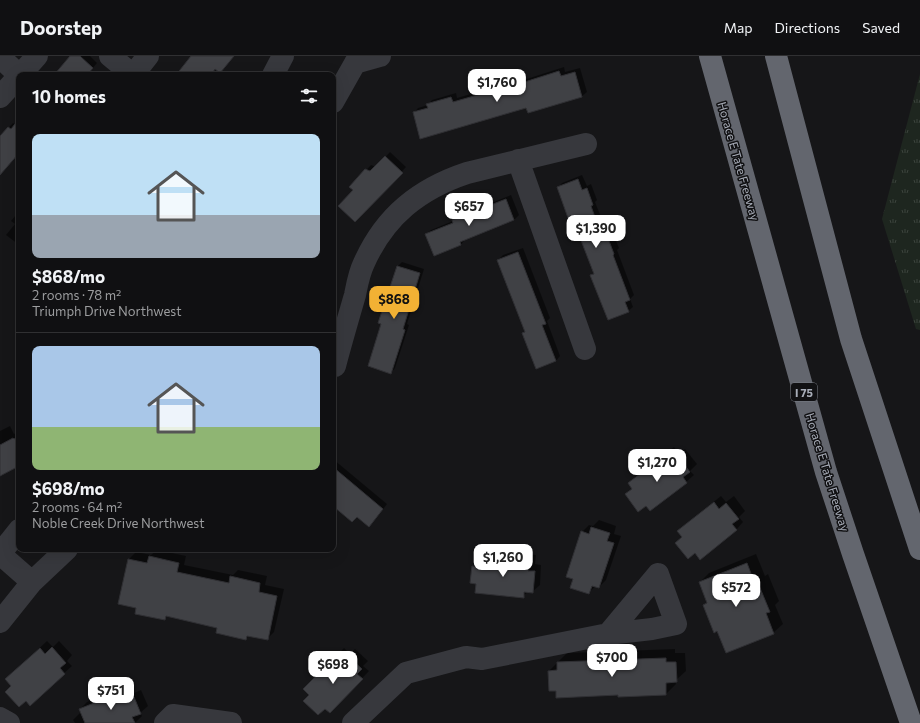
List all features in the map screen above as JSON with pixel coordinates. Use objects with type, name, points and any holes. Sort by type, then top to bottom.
[{"type":"highway","name":"Horace E Tate Freeway","points":[[710,56],[826,472],[911,723]]},
{"type":"highway","points":[[776,56],[851,339],[920,549]]},
{"type":"street","points":[[22,72],[37,56]]},
{"type":"street","points":[[110,56],[129,72]]},
{"type":"street","points":[[135,72],[148,56]]},
{"type":"street","points":[[275,72],[283,56]]},
{"type":"street","points":[[336,97],[357,60],[380,56]]},
{"type":"street","points":[[0,57],[16,72]]},
{"type":"street","points":[[0,97],[16,78]]},
{"type":"street","points":[[336,362],[363,264],[381,233],[402,208],[424,191],[448,179],[467,172],[586,144]]},
{"type":"street","points":[[518,160],[585,349]]},
{"type":"street","points":[[16,534],[0,554],[32,582]]},
{"type":"street","points":[[0,622],[32,582],[64,552]]},
{"type":"street","points":[[353,723],[406,673],[466,657],[482,659],[608,634]]},
{"type":"street","points":[[165,723],[174,715],[231,723]]},
{"type":"street","points":[[0,718],[9,723]]},
{"type":"green space","points":[[920,74],[920,330],[916,329],[882,219]]},
{"type":"building","points":[[70,56],[80,56],[93,68],[90,72],[57,72]]},
{"type":"building","points":[[191,56],[234,56],[221,72],[215,69],[213,72],[178,72]]},
{"type":"building","points":[[559,71],[561,76],[575,72],[582,97],[528,113],[526,108],[420,139],[413,112],[428,108],[426,104],[451,97],[453,102],[481,94],[480,89],[505,82],[506,88]]},
{"type":"building","points":[[16,123],[16,156],[0,175],[0,136],[8,127],[11,129]]},
{"type":"building","points":[[385,156],[403,173],[355,222],[338,206],[353,190],[349,187],[365,169],[370,171]]},
{"type":"building","points":[[578,179],[582,190],[587,188],[593,205],[591,206],[601,234],[606,233],[630,300],[625,302],[629,312],[608,320],[590,275],[594,274],[577,230],[573,232],[557,187]]},
{"type":"building","points":[[506,199],[514,220],[460,242],[461,245],[434,256],[425,234],[453,223],[452,220]]},
{"type":"building","points":[[518,252],[546,324],[542,325],[556,361],[536,369],[522,333],[525,332],[497,260]]},
{"type":"building","points":[[397,266],[420,273],[403,329],[405,330],[391,374],[368,366],[381,324],[378,323]]},
{"type":"building","points":[[13,438],[16,438],[16,468],[0,476],[0,445]]},
{"type":"building","points":[[666,454],[671,460],[677,455],[690,472],[683,477],[687,483],[650,511],[646,506],[638,512],[625,494],[632,489],[628,483]]},
{"type":"building","points":[[336,470],[383,509],[369,527],[357,517],[352,522],[336,509]]},
{"type":"building","points":[[714,502],[719,509],[726,503],[739,519],[732,524],[737,530],[700,560],[695,553],[688,559],[675,543],[682,537],[677,531]]},
{"type":"building","points":[[591,527],[610,533],[607,541],[614,543],[599,588],[592,586],[589,594],[570,588],[573,579],[566,577],[581,531],[589,534]]},
{"type":"building","points":[[149,556],[179,563],[177,572],[229,583],[230,576],[260,583],[259,592],[277,596],[268,640],[247,636],[246,640],[216,633],[217,628],[166,616],[165,620],[135,614],[136,608],[118,604],[128,559],[147,563]]},
{"type":"building","points":[[480,558],[529,562],[528,571],[535,571],[533,593],[524,592],[524,598],[475,593],[476,584],[470,583],[472,566],[479,567]]},
{"type":"building","points":[[747,563],[755,584],[758,583],[770,612],[766,613],[774,634],[726,653],[717,631],[714,633],[703,605],[707,603],[699,582]]},
{"type":"building","points":[[52,647],[66,663],[60,668],[65,674],[30,706],[26,701],[19,707],[5,692],[11,686],[5,679],[40,648],[45,654]]},
{"type":"building","points":[[337,655],[342,660],[347,655],[362,669],[357,674],[363,679],[330,713],[325,709],[318,715],[303,701],[309,695],[303,689]]},
{"type":"building","points":[[666,658],[666,662],[676,662],[677,682],[666,683],[666,695],[618,697],[618,695],[556,698],[556,691],[549,691],[548,671],[557,670],[557,662]]},
{"type":"building","points":[[122,692],[125,701],[134,697],[141,714],[132,717],[135,723],[85,723],[79,709]]}]
